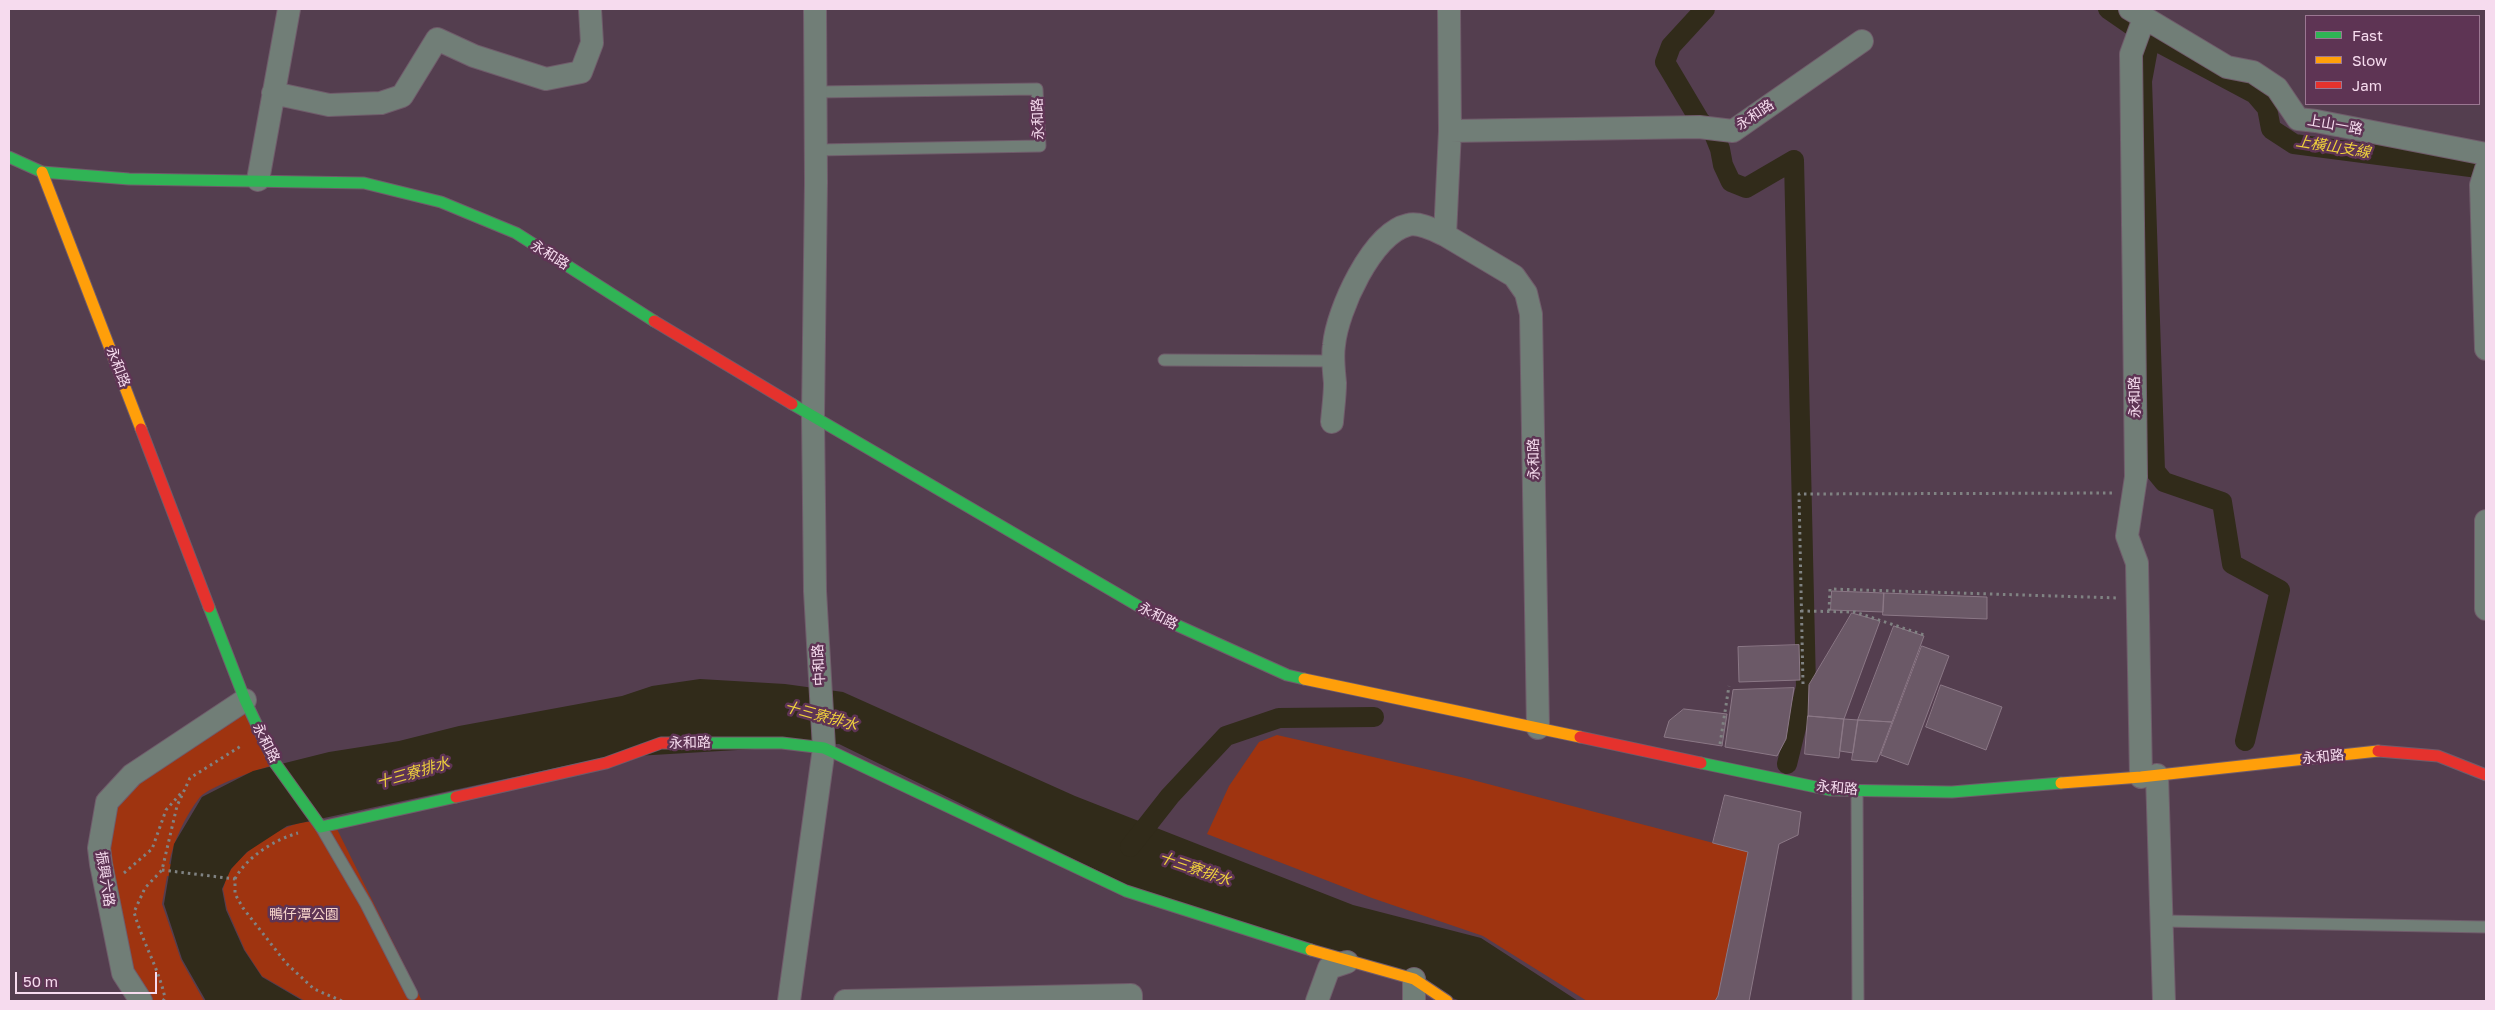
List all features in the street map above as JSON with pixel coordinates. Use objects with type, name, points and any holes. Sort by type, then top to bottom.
[{"type":"main road","name":"永和路","points":[[9,157],[42,172],[129,179],[364,183],[449,205],[516,234],[704,353],[1152,614],[1287,675],[1830,790],[1952,792],[2149,776],[2376,752],[2438,756],[2486,775]]},
{"type":"main road","name":"永和路","points":[[42,172],[245,700],[275,763],[321,827],[606,763],[661,744],[736,742],[824,745],[1126,891],[1347,962],[1414,990],[1447,1001]]},
{"type":"street","points":[[258,180],[288,9]]},
{"type":"street","points":[[273,93],[329,105],[382,103],[402,96],[437,39],[474,56],[546,79],[580,72],[592,43],[590,9]]},
{"type":"street","points":[[813,416],[816,150],[814,9]]},
{"type":"street","points":[[1444,235],[1450,131],[1449,9]]},
{"type":"street","name":"永和路","points":[[2140,17],[2131,54],[2136,477],[2127,536],[2137,563],[2137,598],[2149,776],[2163,921],[2164,1001]]},
{"type":"street","name":"上山一路","points":[[2140,17],[2227,67],[2254,72],[2277,88],[2298,119],[2486,154]]},
{"type":"street","name":"永和路","points":[[1450,131],[1707,128],[1733,131],[1862,41]]},
{"type":"street","points":[[2485,173],[2481,185],[2486,350]]},
{"type":"street","name":"永和路","points":[[1332,422],[1334,344],[1346,299],[1363,267],[1382,240],[1408,225],[1425,227],[1444,235],[1514,276],[1526,292],[1531,314],[1538,728]]},
{"type":"street","name":"中和路","points":[[789,1001],[824,745],[815,591],[813,416]]},
{"type":"street","points":[[2486,521],[2486,609]]},
{"type":"street","name":"振興六路","points":[[141,1001],[122,973],[104,879],[99,848],[107,802],[132,775],[245,700]]},
{"type":"street","points":[[1317,1001],[1329,968],[1347,962]]},
{"type":"street","points":[[845,1001],[1131,995],[1131,1001]]},
{"type":"lane","name":"永和路","points":[[816,92],[1037,89],[1040,146],[816,150]]},
{"type":"lane","points":[[1164,360],[1334,361]]},
{"type":"lane","points":[[1856,790],[1858,1001]]},
{"type":"lane","points":[[321,827],[366,904],[412,994]]},
{"type":"lane","points":[[2163,921],[2486,927]]},
{"type":"path","points":[[1803,684],[1799,494],[2133,493]]},
{"type":"path","points":[[1829,611],[1830,589],[2137,598]]},
{"type":"path","points":[[1801,611],[1854,612],[1924,635]]},
{"type":"path","points":[[1723,722],[1729,686]]},
{"type":"path","points":[[163,1001],[166,998],[162,984],[141,936],[134,912],[145,888],[162,870],[177,806],[190,778],[261,734]]},
{"type":"path","points":[[104,879],[120,878],[131,866],[147,856],[152,849],[166,810],[185,790]]},
{"type":"path","points":[[321,827],[282,837],[248,862],[234,878],[235,894],[286,964],[314,989],[342,1001]]},
{"type":"path","points":[[162,870],[234,878]]},
{"type":"green space","name":"鴨仔潭公園","points":[[244,702],[275,765],[224,783],[200,797],[180,829],[169,864],[230,871],[244,855],[264,839],[287,827],[308,822],[335,825],[422,1001],[305,1001],[262,976],[245,950],[227,909],[223,889],[225,883],[167,876],[162,904],[181,960],[204,1001],[141,1001],[102,864],[107,802]]},
{"type":"green space","points":[[1277,735],[1465,778],[1748,852],[1718,996],[1715,1001],[1587,1001],[1483,936],[1372,898],[1207,834],[1229,786],[1259,742]]},
{"type":"water","name":"十三寮排水","points":[[700,679],[785,684],[843,692],[1075,796],[1353,905],[1481,938],[1578,1001],[1461,1001],[1129,886],[839,744],[602,758],[287,826],[247,852],[231,869],[222,889],[226,910],[244,950],[262,977],[303,1001],[206,1001],[182,959],[164,904],[174,844],[202,797],[253,771],[329,752],[399,741],[459,726],[622,696],[652,686]]},
{"type":"building","points":[[1832,591],[1884,593],[1883,612],[1831,610]]},
{"type":"building","points":[[1884,593],[1987,597],[1987,619],[1883,615]]},
{"type":"building","points":[[1852,613],[1880,621],[1844,719],[1808,716],[1809,685]]},
{"type":"building","points":[[1894,626],[1924,636],[1892,722],[1858,720]]},
{"type":"building","points":[[1799,645],[1800,680],[1739,682],[1738,647]]},
{"type":"building","points":[[1922,646],[1949,656],[1908,765],[1881,755]]},
{"type":"building","points":[[1941,685],[2002,707],[1986,750],[1926,727]]},
{"type":"building","points":[[1794,688],[1786,739],[1777,756],[1725,747],[1733,690]]},
{"type":"building","points":[[1684,709],[1727,714],[1722,746],[1664,737],[1669,721]]},
{"type":"building","points":[[1808,716],[1844,719],[1839,758],[1805,754]]},
{"type":"building","points":[[1844,719],[1858,720],[1853,753],[1840,751]]},
{"type":"building","points":[[1858,720],[1892,722],[1877,762],[1852,760]]},
{"type":"building","points":[[1725,795],[1801,812],[1798,835],[1779,844],[1749,1001],[1715,1001],[1718,996],[1748,852],[1713,843]]},
{"type":"waterway","points":[[1705,9],[1671,46],[1665,62],[1700,121],[1714,134],[1720,149],[1723,165],[1731,182],[1746,188],[1794,160],[1806,687],[1787,764]]},
{"type":"waterway","name":"上橫山支線","points":[[2108,9],[2150,38],[2255,94],[2267,108],[2271,129],[2294,144],[2486,169]]},
{"type":"waterway","points":[[2150,38],[2142,81],[2155,471],[2164,482],[2222,502],[2232,564],[2280,590],[2245,741]]},
{"type":"waterway","points":[[1130,847],[1170,796],[1226,736],[1279,718],[1374,717]]},
{"type":"traffic: fast","points":[[9,157],[42,172],[129,179],[364,183],[441,202],[516,233],[654,321]]},
{"type":"traffic: fast","points":[[792,404],[1152,614],[1287,675],[1304,679]]},
{"type":"traffic: fast","points":[[209,607],[245,700],[275,763],[321,827],[456,797]]},
{"type":"traffic: fast","points":[[696,743],[782,743],[824,748],[1126,891],[1311,950]]},
{"type":"traffic: fast","points":[[1701,763],[1830,790],[1952,792],[2061,783]]},
{"type":"traffic: slow","points":[[42,172],[141,429]]},
{"type":"traffic: slow","points":[[1304,679],[1580,737]]},
{"type":"traffic: slow","points":[[2061,783],[2141,777],[2378,751]]},
{"type":"traffic: slow","points":[[1311,950],[1414,979],[1447,1001]]},
{"type":"traffic: jam","points":[[654,321],[792,404]]},
{"type":"traffic: jam","points":[[141,429],[209,607]]},
{"type":"traffic: jam","points":[[1580,737],[1701,763]]},
{"type":"traffic: jam","points":[[456,797],[606,763],[661,743],[696,743]]},
{"type":"traffic: jam","points":[[2378,751],[2438,756],[2486,775]]}]
